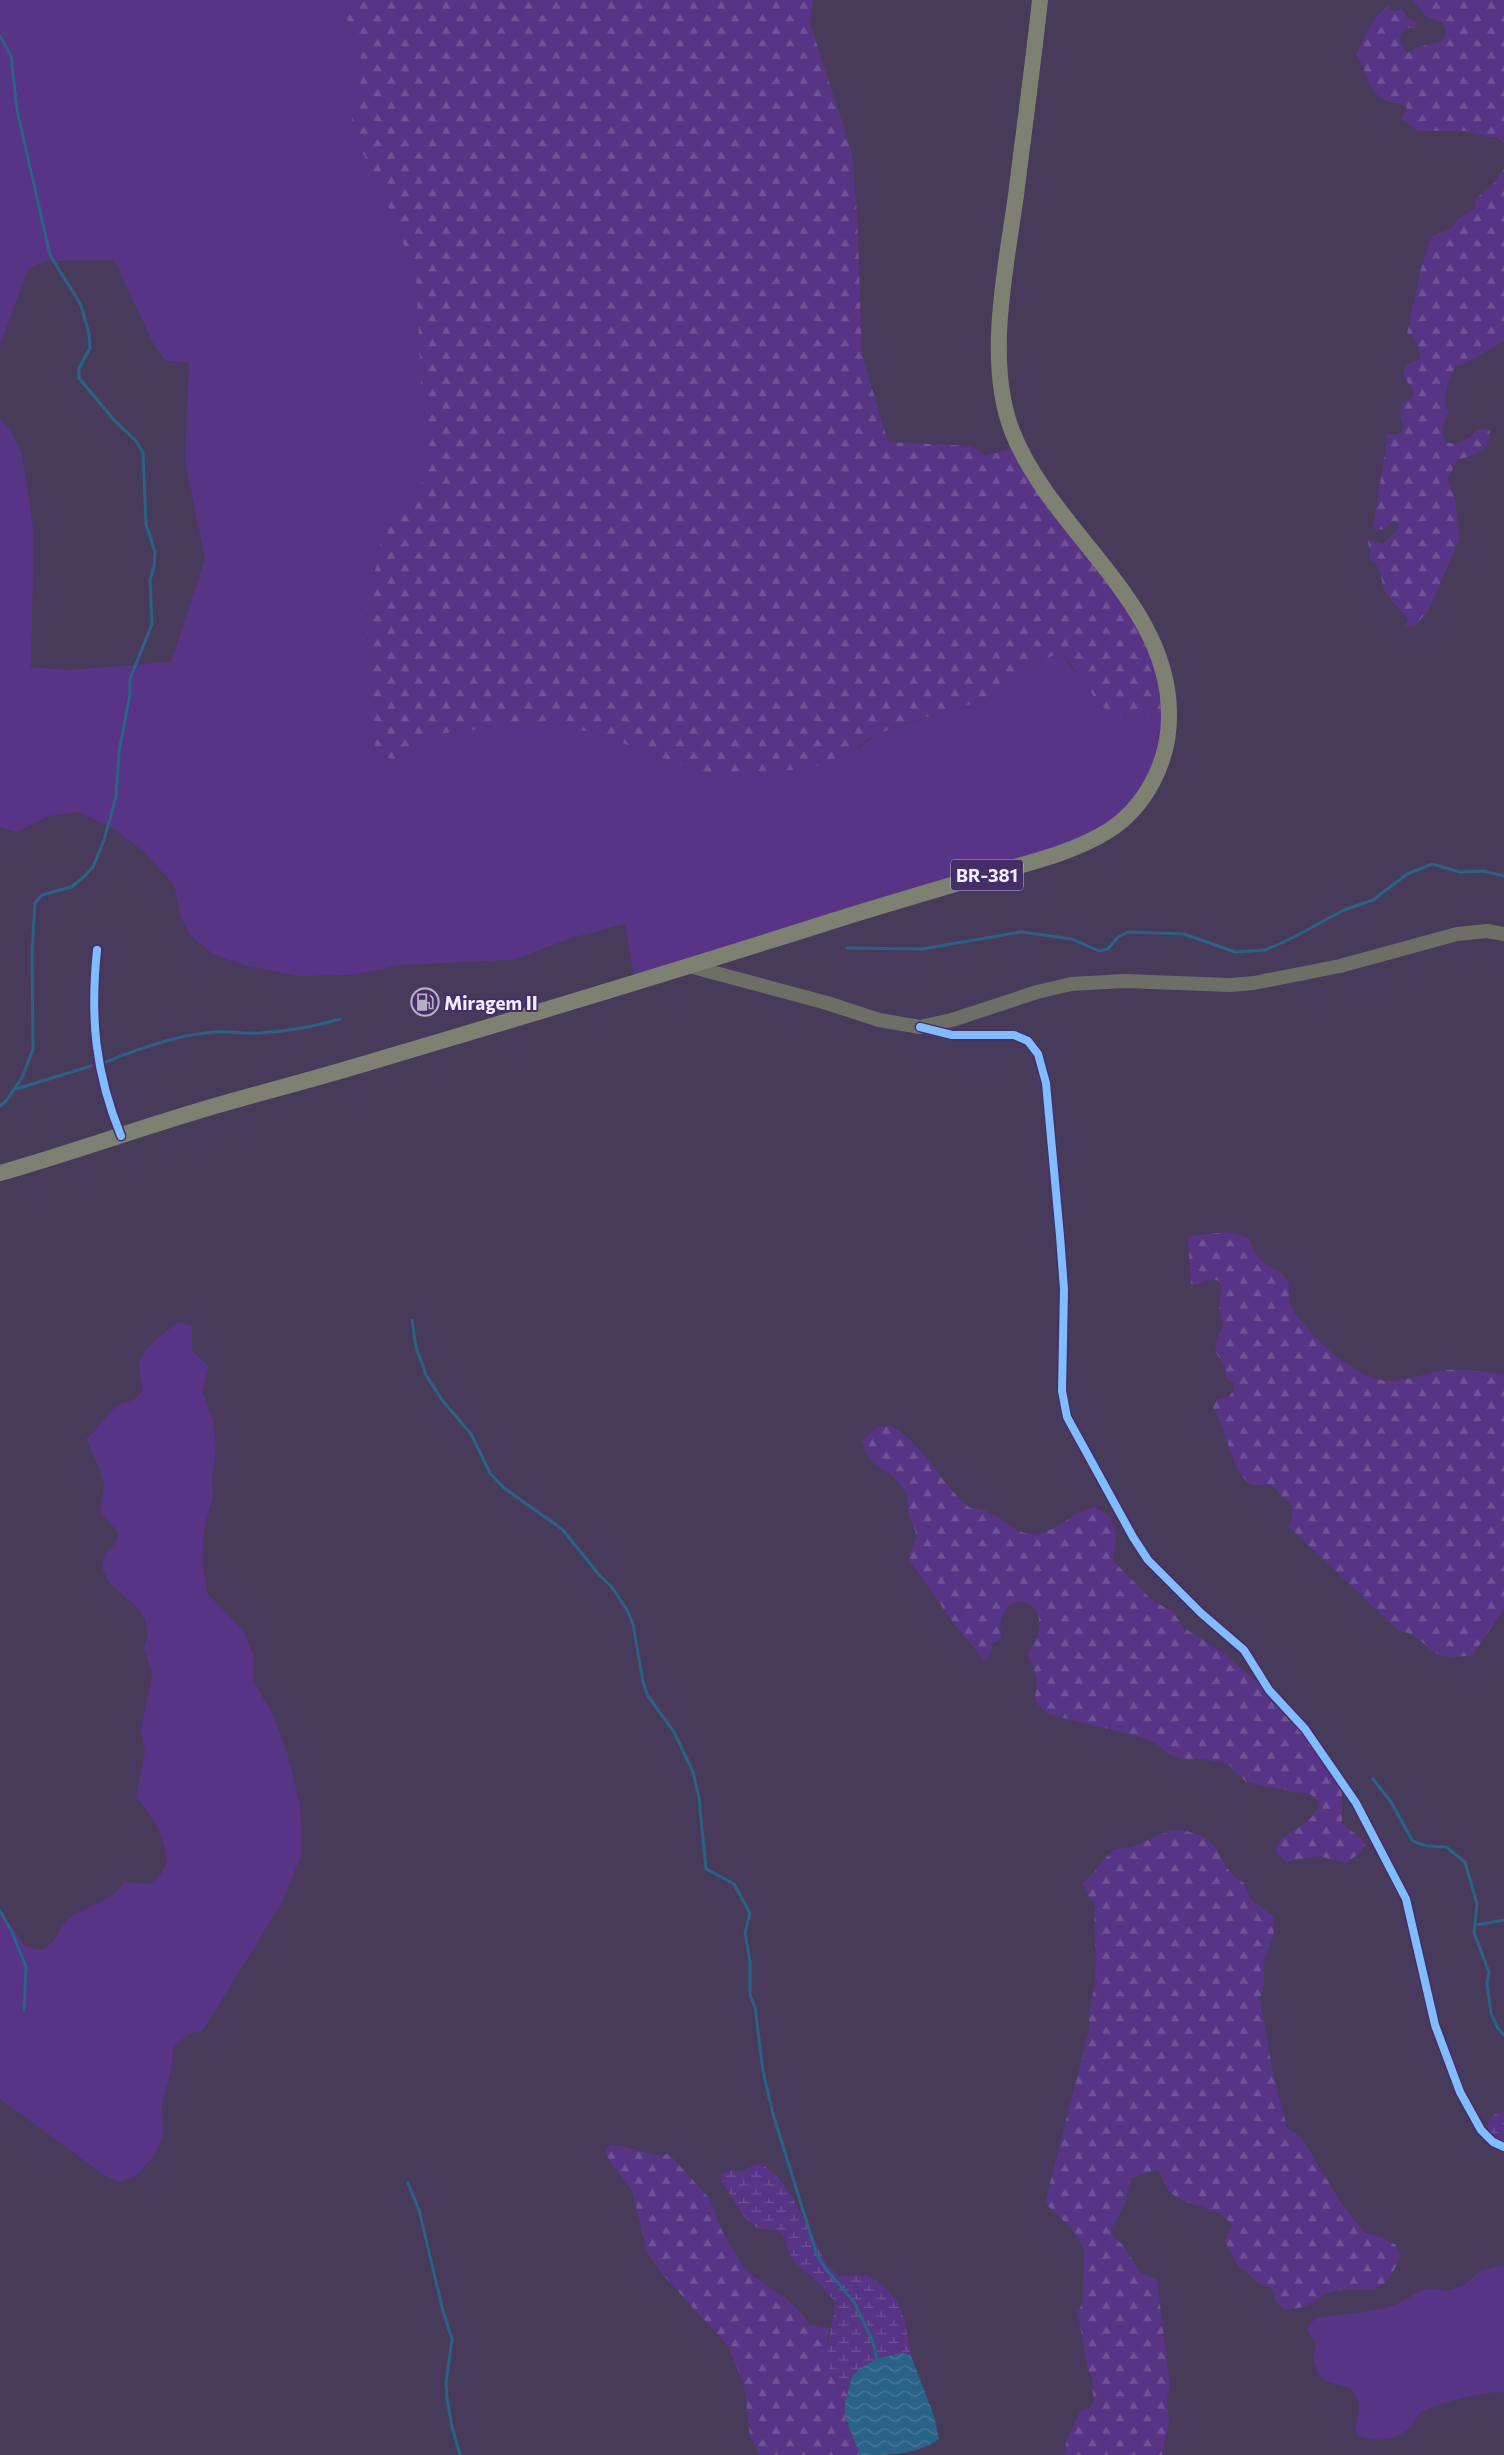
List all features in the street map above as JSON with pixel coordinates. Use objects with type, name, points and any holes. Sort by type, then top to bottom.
[{"type":"main road","name":"BR-381","points":[[0,1173],[79,1151],[198,1111],[350,1069],[1084,844],[1114,828],[1136,807],[1156,778],[1164,755],[1170,720],[1168,690],[1162,664],[1148,630],[1130,601],[1038,481],[1012,431],[1004,399],[1000,365],[1001,303],[1040,0]]},
{"type":"street","points":[[920,1027],[952,1020],[1037,992],[1071,984],[1125,980],[1230,985],[1254,983],[1324,970],[1456,934],[1487,931],[1504,934]]},
{"type":"street","points":[[97,950],[93,993],[97,1052],[108,1104],[121,1136]]},
{"type":"street","points":[[689,966],[826,1003],[879,1020],[952,1035],[1014,1035],[1028,1041],[1038,1054],[1046,1084],[1060,1236],[1064,1289],[1062,1390],[1067,1417],[1119,1512],[1148,1560],[1201,1613],[1244,1650],[1269,1690],[1305,1729],[1356,1804],[1406,1899],[1435,2025],[1460,2092],[1481,2130],[1493,2142],[1504,2147]]},
{"type":"green space","points":[[0,0],[340,0],[360,53],[361,69],[357,74],[395,221],[416,279],[421,387],[430,451],[421,485],[383,531],[367,607],[368,718],[399,760],[438,734],[536,722],[596,733],[708,776],[859,748],[883,732],[950,709],[1014,683],[1042,660],[1055,654],[1062,654],[1076,673],[1129,717],[1165,713],[1167,723],[1144,793],[1091,838],[634,977],[625,924],[572,938],[512,960],[401,965],[351,975],[298,976],[247,966],[213,954],[191,936],[181,917],[174,885],[143,851],[114,829],[78,812],[49,816],[17,832],[0,827],[0,419],[11,431],[22,454],[34,533],[31,667],[68,670],[171,662],[205,559],[185,461],[189,362],[166,361],[154,345],[114,260],[45,261],[28,269],[0,345]]},
{"type":"green space","points":[[340,0],[813,0],[810,23],[852,153],[857,215],[862,354],[888,442],[972,446],[985,456],[1014,448],[1124,601],[1148,641],[1165,713],[1129,717],[1109,713],[1095,698],[1068,660],[1062,654],[1056,654],[1040,662],[1002,695],[896,726],[868,739],[839,762],[778,772],[708,776],[596,733],[536,722],[438,734],[399,760],[377,756],[368,718],[367,607],[383,531],[421,485],[430,451],[421,387],[416,279],[395,221],[351,128],[357,74],[361,68],[360,53]]},
{"type":"green space","points":[[1412,0],[1504,0],[1504,142],[1496,137],[1464,131],[1419,131],[1400,118],[1405,113],[1407,107],[1383,99],[1371,87],[1356,55],[1374,19],[1387,6],[1395,11],[1402,9],[1407,18],[1418,23],[1414,28],[1406,28],[1401,34],[1400,42],[1407,53],[1417,47],[1439,42],[1445,36],[1443,23],[1426,16]]},
{"type":"green space","points":[[1504,169],[1504,341],[1464,364],[1456,366],[1447,388],[1445,401],[1449,411],[1442,428],[1444,441],[1454,444],[1463,441],[1480,429],[1490,430],[1488,444],[1476,454],[1458,460],[1447,479],[1455,499],[1460,538],[1428,611],[1414,627],[1405,626],[1408,619],[1385,591],[1379,569],[1370,560],[1368,540],[1383,544],[1398,529],[1398,524],[1393,521],[1384,530],[1373,528],[1388,434],[1396,435],[1401,432],[1403,426],[1400,415],[1402,403],[1412,398],[1414,393],[1404,377],[1404,370],[1406,365],[1420,359],[1421,356],[1414,337],[1407,334],[1421,269],[1432,236],[1451,229],[1458,219],[1475,209],[1476,198],[1490,188]]},
{"type":"green space","points":[[1228,1232],[1249,1238],[1257,1256],[1284,1275],[1288,1282],[1290,1305],[1309,1331],[1333,1353],[1359,1371],[1386,1381],[1408,1379],[1440,1371],[1454,1370],[1504,1374],[1504,1608],[1472,1656],[1452,1657],[1440,1655],[1413,1635],[1399,1631],[1289,1527],[1292,1510],[1290,1504],[1277,1490],[1268,1485],[1248,1483],[1240,1473],[1213,1408],[1217,1399],[1229,1397],[1234,1389],[1233,1383],[1225,1377],[1225,1367],[1215,1351],[1216,1342],[1223,1327],[1219,1308],[1222,1288],[1219,1281],[1213,1279],[1191,1287],[1188,1236]]},
{"type":"green space","points":[[178,1322],[192,1326],[192,1351],[209,1367],[202,1391],[213,1420],[216,1448],[212,1480],[213,1496],[204,1531],[202,1561],[207,1593],[244,1631],[253,1655],[253,1681],[273,1714],[288,1755],[300,1805],[302,1854],[281,1904],[203,2030],[187,2035],[173,2048],[172,2066],[162,2105],[163,2136],[155,2155],[135,2177],[120,2182],[104,2175],[0,2099],[0,1914],[12,1926],[24,1946],[43,1950],[51,1943],[70,1918],[113,1895],[124,1882],[150,1884],[162,1873],[166,1862],[166,1852],[159,1831],[148,1812],[136,1797],[145,1752],[141,1731],[152,1674],[144,1648],[148,1634],[145,1619],[138,1608],[110,1584],[102,1568],[105,1553],[115,1544],[119,1533],[100,1513],[104,1485],[99,1468],[86,1439],[117,1406],[138,1397],[142,1390],[139,1368],[143,1354],[153,1342]]},
{"type":"green space","points":[[890,1426],[901,1432],[911,1441],[970,1508],[987,1511],[1022,1532],[1039,1534],[1087,1509],[1096,1507],[1111,1518],[1116,1536],[1113,1561],[1153,1601],[1172,1611],[1184,1628],[1224,1653],[1268,1692],[1315,1743],[1342,1792],[1342,1824],[1362,1839],[1365,1844],[1362,1851],[1346,1863],[1318,1856],[1286,1862],[1276,1852],[1277,1846],[1281,1840],[1302,1825],[1315,1812],[1319,1804],[1309,1793],[1293,1792],[1246,1782],[1228,1764],[1202,1759],[1187,1760],[1168,1754],[1157,1744],[1145,1738],[1051,1715],[1038,1705],[1035,1697],[1036,1677],[1028,1654],[1038,1635],[1039,1619],[1034,1608],[1026,1603],[1016,1602],[1007,1608],[1001,1620],[1001,1639],[993,1644],[986,1662],[954,1624],[908,1558],[917,1536],[909,1516],[907,1494],[894,1477],[875,1465],[867,1455],[862,1441],[877,1427]]},
{"type":"green space","points":[[1180,1830],[1199,1835],[1209,1841],[1227,1868],[1244,1883],[1251,1900],[1273,1916],[1274,1931],[1264,1962],[1264,1984],[1260,1999],[1272,2068],[1287,2128],[1302,2138],[1339,2200],[1364,2232],[1383,2238],[1396,2245],[1400,2255],[1394,2271],[1387,2281],[1379,2287],[1327,2293],[1313,2303],[1285,2310],[1276,2302],[1271,2288],[1259,2283],[1238,2266],[1225,2241],[1232,2225],[1226,2218],[1219,2213],[1179,2199],[1168,2189],[1158,2170],[1131,2178],[1125,2204],[1111,2229],[1114,2238],[1123,2245],[1140,2272],[1157,2280],[1170,2387],[1167,2397],[1169,2422],[1162,2455],[1064,2455],[1067,2440],[1080,2412],[1092,2406],[1093,2403],[1093,2378],[1088,2370],[1077,2311],[1080,2309],[1083,2298],[1084,2250],[1072,2229],[1045,2203],[1089,2030],[1089,2011],[1095,1985],[1094,1902],[1089,1898],[1083,1884],[1114,1849],[1132,1847],[1169,1831]]},
{"type":"green space","points":[[1504,2112],[1504,2141],[1488,2131],[1488,2121],[1495,2114]]},
{"type":"green space","points":[[610,2145],[623,2146],[663,2156],[668,2153],[710,2199],[721,2229],[745,2270],[788,2300],[802,2314],[810,2326],[817,2325],[829,2328],[827,2343],[837,2387],[847,2394],[845,2417],[860,2455],[759,2455],[750,2436],[744,2385],[728,2346],[664,2276],[647,2253],[633,2193],[606,2156],[605,2151]]},
{"type":"green space","points":[[757,2164],[764,2166],[776,2175],[791,2195],[827,2265],[839,2276],[867,2275],[884,2286],[897,2301],[904,2318],[911,2356],[902,2353],[852,2376],[847,2394],[837,2385],[830,2374],[828,2363],[829,2339],[835,2302],[822,2286],[794,2262],[787,2248],[785,2238],[779,2231],[757,2228],[744,2217],[720,2179],[722,2174],[730,2170],[740,2172]]},
{"type":"green space","points":[[1504,2265],[1504,2393],[1487,2393],[1447,2402],[1425,2410],[1419,2414],[1411,2427],[1392,2438],[1378,2440],[1357,2435],[1356,2422],[1359,2409],[1356,2397],[1351,2388],[1328,2382],[1319,2376],[1313,2359],[1316,2345],[1307,2328],[1316,2318],[1382,2309],[1395,2305],[1424,2289],[1435,2288],[1446,2291],[1464,2285],[1481,2270]]},
{"type":"water","points":[[902,2353],[911,2356],[934,2416],[939,2439],[912,2451],[860,2455],[845,2417],[845,2403],[852,2376],[861,2368],[879,2358]]},
{"type":"waterway","points":[[0,36],[11,56],[17,110],[50,255],[81,305],[89,334],[90,348],[79,368],[79,378],[114,420],[136,441],[143,453],[146,524],[155,552],[150,580],[152,624],[130,679],[130,694],[119,752],[116,797],[104,840],[93,867],[83,878],[71,887],[42,895],[35,903],[32,952],[33,1049],[23,1076],[6,1101],[0,1106]]},
{"type":"waterway","points":[[847,948],[922,949],[1021,932],[1072,939],[1099,951],[1108,949],[1118,937],[1128,932],[1184,934],[1235,952],[1265,950],[1344,910],[1373,900],[1407,874],[1432,864],[1460,872],[1484,871],[1504,876]]},
{"type":"waterway","points":[[106,1062],[146,1047],[202,1033],[279,1032],[310,1027],[340,1019]]},
{"type":"waterway","points":[[16,1089],[91,1066]]},
{"type":"waterway","points":[[412,1320],[416,1347],[426,1375],[442,1400],[471,1434],[490,1473],[504,1488],[562,1529],[600,1576],[611,1586],[627,1610],[633,1624],[643,1682],[648,1696],[674,1732],[693,1772],[699,1798],[706,1869],[734,1884],[750,1913],[745,1933],[750,1962],[750,1995],[755,2007],[763,2071],[773,2114],[817,2255],[825,2268],[854,2302],[873,2342],[878,2364]]},
{"type":"waterway","points":[[1373,1779],[1391,1802],[1412,1840],[1428,1846],[1446,1847],[1465,1862],[1477,1904],[1474,1933],[1489,1972],[1487,1984],[1491,2013],[1497,2027],[1504,2035]]},
{"type":"waterway","points":[[0,1911],[12,1932],[26,1967],[24,2011]]},
{"type":"waterway","points":[[1476,1925],[1504,1920]]},
{"type":"waterway","points":[[408,2183],[419,2210],[443,2311],[452,2339],[446,2383],[447,2398],[452,2427],[460,2455]]},
{"type":"cycle path","points":[[97,950],[94,999],[97,1044],[105,1090],[121,1136]]},
{"type":"cycle path","points":[[920,1027],[952,1035],[1014,1035],[1028,1041],[1038,1054],[1046,1083],[1060,1236],[1064,1289],[1062,1391],[1067,1417],[1133,1537],[1148,1560],[1201,1613],[1244,1650],[1269,1690],[1305,1729],[1356,1803],[1406,1899],[1435,2025],[1460,2092],[1481,2130],[1493,2142],[1504,2147]]},
{"type":"place","name":"Miragem II","points":[[425,1002]]}]
